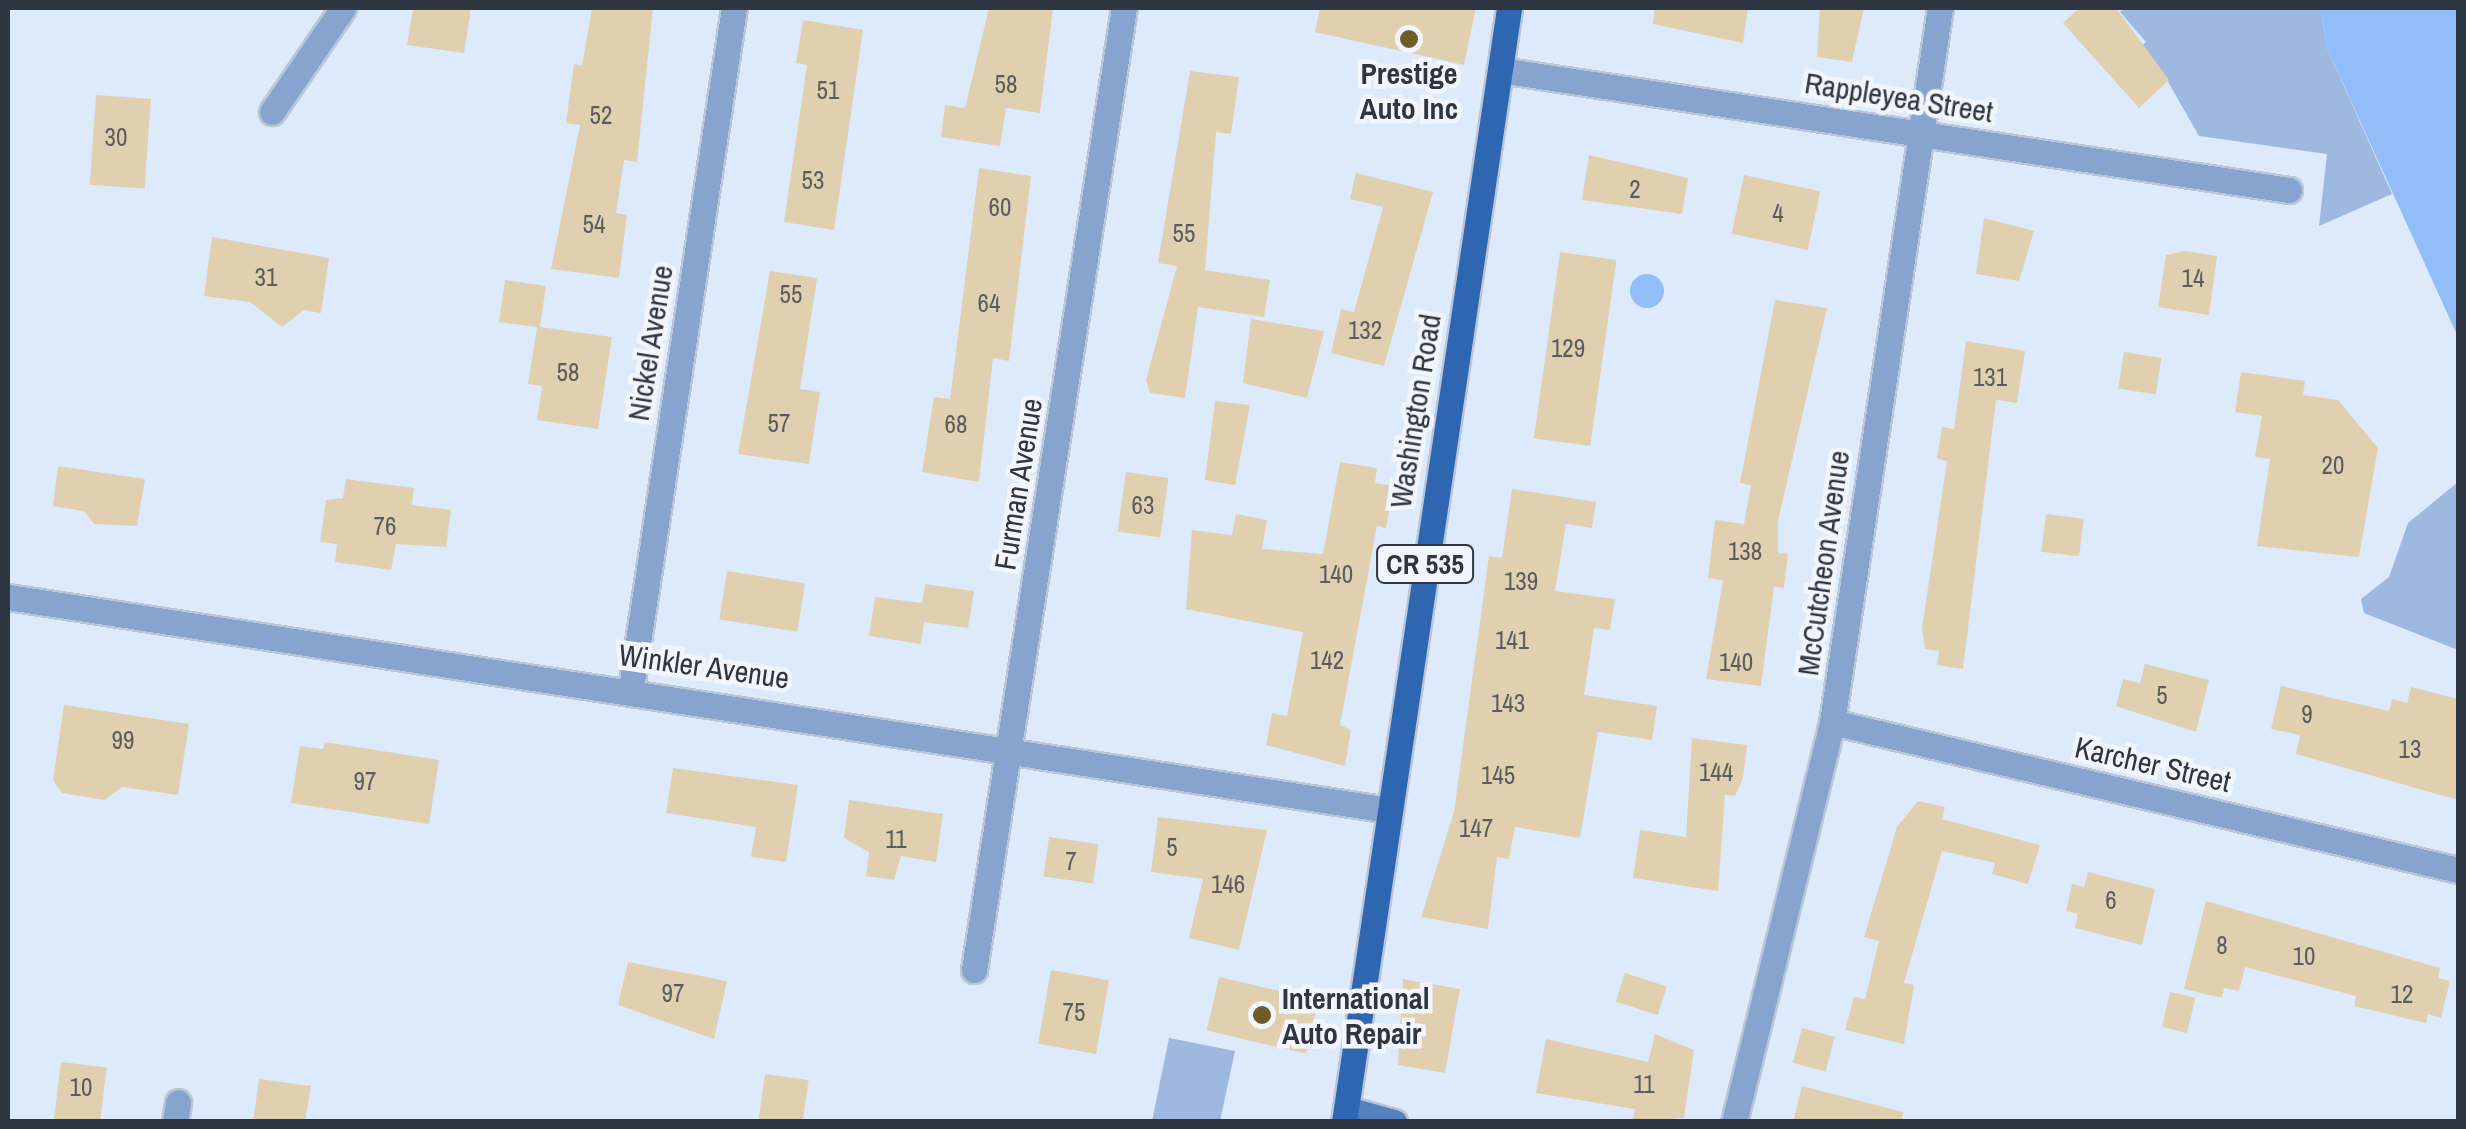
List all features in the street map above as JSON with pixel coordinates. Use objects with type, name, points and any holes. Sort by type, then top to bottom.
[{"type":"main road","name":"Washington Road","points":[[1345,1115],[1509,8]]},
{"type":"main road","points":[[1345,1115],[1394,1122]]},
{"type":"street","points":[[272,112],[343,8]]},
{"type":"street","name":"Nickel Avenue","points":[[631,688],[734,8]]},
{"type":"street","name":"Furman Avenue","points":[[974,970],[1124,8]]},
{"type":"street","name":"McCutcheon Avenue","points":[[1734,1122],[1832,722],[1940,8]]},
{"type":"street","name":"Rappleyea Street","points":[[1500,70],[2289,190]]},
{"type":"street","name":"Winkler Avenue","points":[[8,597],[1011,745],[1388,810]]},
{"type":"street","name":"Karcher Street","points":[[1832,722],[2458,870]]},
{"type":"shaded area","points":[[2126,8],[2321,8],[2327,48],[2392,194],[2319,226],[2327,154],[2199,136],[2163,73],[2134,54],[2146,42],[2120,12]]},
{"type":"shaded area","points":[[2321,8],[2458,8],[2458,337],[2327,48]]},
{"type":"shaded area","points":[[1647,274],[1659,279],[1664,291],[1659,303],[1647,308],[1635,303],[1630,291],[1635,279]]},
{"type":"shaded area","points":[[2458,482],[2458,650],[2364,613],[2361,599],[2389,577],[2408,523]]},
{"type":"shaded area","points":[[1169,1038],[1235,1051],[1220,1121],[1152,1121]]},
{"type":"building","points":[[413,8],[471,8],[464,53],[407,45]]},
{"type":"building","points":[[592,8],[653,8],[637,162],[624,160],[616,213],[627,215],[619,278],[551,269],[580,125],[566,123],[574,64],[582,66]]},
{"type":"building","points":[[989,8],[1053,8],[1040,113],[1006,108],[1000,146],[941,137],[945,105],[965,108]]},
{"type":"building","name":"Prestige Auto Inc","points":[[1320,8],[1476,8],[1464,65],[1315,32]]},
{"type":"building","points":[[1655,8],[1748,8],[1743,43],[1653,24]]},
{"type":"building","points":[[1820,8],[1864,8],[1852,62],[1817,57]]},
{"type":"building","points":[[2079,8],[2116,8],[2169,80],[2139,108],[2063,23]]},
{"type":"building","points":[[803,20],[863,30],[834,230],[784,222],[807,65],[796,63]]},
{"type":"building","points":[[1190,71],[1239,77],[1231,134],[1216,132],[1205,270],[1270,280],[1264,317],[1198,307],[1185,398],[1150,393],[1146,380],[1177,266],[1158,263]]},
{"type":"building","points":[[96,95],[151,99],[145,189],[90,185]]},
{"type":"building","points":[[1589,155],[1688,178],[1682,214],[1582,200]]},
{"type":"building","points":[[979,168],[1031,176],[1009,361],[993,358],[979,482],[922,472],[934,397],[950,399]]},
{"type":"building","points":[[1356,173],[1433,192],[1384,366],[1331,353],[1341,309],[1354,312],[1383,207],[1350,199]]},
{"type":"building","points":[[1744,175],[1820,191],[1808,250],[1732,234]]},
{"type":"building","points":[[1984,218],[2034,231],[2019,281],[1976,274]]},
{"type":"building","points":[[212,237],[329,258],[321,313],[304,310],[282,327],[250,302],[204,296]]},
{"type":"building","points":[[2185,251],[2217,256],[2209,315],[2158,307],[2166,255]]},
{"type":"building","points":[[1560,252],[1616,260],[1590,446],[1534,438]]},
{"type":"building","points":[[770,271],[817,278],[800,389],[820,392],[809,464],[738,454]]},
{"type":"building","points":[[505,280],[546,286],[540,327],[612,337],[598,429],[537,420],[542,386],[528,384],[537,327],[499,322]]},
{"type":"building","points":[[1775,300],[1827,308],[1778,521],[1778,553],[1788,554],[1784,588],[1774,587],[1761,686],[1706,679],[1723,580],[1708,578],[1715,520],[1744,524],[1751,485],[1740,483]]},
{"type":"building","points":[[1251,319],[1324,331],[1307,398],[1243,383]]},
{"type":"building","points":[[1966,341],[2025,351],[2017,403],[1996,400],[1963,669],[1937,665],[1939,651],[1925,649],[1922,628],[1947,461],[1937,459],[1942,427],[1954,429]]},
{"type":"building","points":[[2124,352],[2162,358],[2156,394],[2118,389]]},
{"type":"building","points":[[2241,372],[2305,381],[2303,395],[2338,400],[2378,448],[2359,557],[2257,546],[2270,459],[2255,457],[2262,416],[2235,412]]},
{"type":"building","points":[[1215,401],[1250,405],[1235,485],[1205,480]]},
{"type":"building","points":[[1340,462],[1377,468],[1375,483],[1394,486],[1386,528],[1377,526],[1340,725],[1351,730],[1345,766],[1266,745],[1272,713],[1287,716],[1303,632],[1186,609],[1192,530],[1232,535],[1236,514],[1267,520],[1262,549],[1323,554]]},
{"type":"building","points":[[58,466],[145,479],[137,526],[94,524],[84,511],[53,506]]},
{"type":"building","points":[[1126,472],[1169,478],[1160,537],[1118,531]]},
{"type":"building","points":[[346,479],[414,488],[412,505],[451,510],[446,547],[396,544],[391,570],[335,562],[337,544],[320,542],[326,500],[343,498]]},
{"type":"building","points":[[1512,489],[1596,502],[1592,528],[1566,524],[1555,591],[1615,599],[1610,630],[1594,628],[1584,695],[1657,706],[1652,740],[1598,732],[1580,838],[1515,827],[1509,859],[1497,857],[1488,929],[1421,917],[1454,812],[1489,556],[1502,558]]},
{"type":"building","points":[[2046,514],[2084,519],[2079,556],[2041,552]]},
{"type":"building","points":[[727,571],[805,583],[797,632],[719,619]]},
{"type":"building","points":[[925,584],[974,591],[968,628],[924,622],[921,644],[869,636],[875,597],[922,603]]},
{"type":"building","points":[[2145,664],[2209,680],[2196,732],[2116,706],[2123,679],[2140,683]]},
{"type":"building","points":[[2281,686],[2389,711],[2392,699],[2407,703],[2411,687],[2458,699],[2458,800],[2296,754],[2300,735],[2271,729]]},
{"type":"building","points":[[64,705],[189,724],[178,795],[122,787],[105,800],[62,793],[53,780]]},
{"type":"building","points":[[1692,738],[1747,745],[1743,778],[1735,796],[1725,795],[1718,891],[1633,878],[1640,830],[1686,837]]},
{"type":"building","points":[[325,742],[439,760],[429,824],[291,803],[300,746],[323,749]]},
{"type":"building","points":[[673,768],[798,785],[786,862],[751,857],[756,827],[666,813]]},
{"type":"building","points":[[849,800],[943,814],[936,862],[901,856],[894,880],[866,876],[869,852],[844,838]]},
{"type":"building","points":[[1918,801],[1945,807],[1942,819],[2040,845],[2028,884],[1992,874],[1995,863],[1942,851],[1904,983],[1914,985],[1904,1044],[1845,1030],[1854,997],[1865,999],[1879,941],[1864,937],[1897,827]]},
{"type":"building","points":[[1158,817],[1267,830],[1239,950],[1189,938],[1203,879],[1151,872]]},
{"type":"building","points":[[1049,837],[1099,844],[1093,884],[1043,877]]},
{"type":"building","points":[[2088,872],[2155,889],[2142,945],[2075,928],[2078,914],[2066,911],[2072,884],[2084,887]]},
{"type":"building","points":[[2206,901],[2440,968],[2438,978],[2450,981],[2441,1018],[2428,1014],[2426,1023],[2354,1006],[2356,996],[2245,967],[2239,991],[2224,988],[2222,998],[2184,989]]},
{"type":"building","points":[[628,962],[727,981],[714,1039],[618,1005]]},
{"type":"building","points":[[1051,970],[1109,980],[1096,1054],[1038,1044]]},
{"type":"building","points":[[1625,973],[1667,987],[1658,1015],[1616,1002]]},
{"type":"building","name":"International Auto Repair","points":[[1219,977],[1318,1000],[1306,1054],[1207,1031]]},
{"type":"building","points":[[1403,979],[1460,989],[1445,1073],[1398,1065]]},
{"type":"building","points":[[2170,992],[2195,998],[2187,1033],[2162,1027]]},
{"type":"building","points":[[1802,1028],[1835,1037],[1826,1072],[1793,1063]]},
{"type":"building","points":[[1655,1034],[1694,1050],[1684,1118],[1632,1122],[1635,1109],[1536,1093],[1546,1039],[1648,1062]]},
{"type":"building","points":[[61,1062],[107,1068],[100,1122],[54,1122]]},
{"type":"building","points":[[765,1074],[809,1080],[803,1122],[758,1122]]},
{"type":"building","points":[[259,1079],[311,1086],[305,1122],[253,1122]]},
{"type":"building","points":[[1802,1086],[1903,1112],[1902,1122],[1793,1122]]},
{"type":"place","name":"Prestige Auto Inc","points":[[1409,39]]},
{"type":"place","name":"International Auto Repair","points":[[1262,1015]]}]
